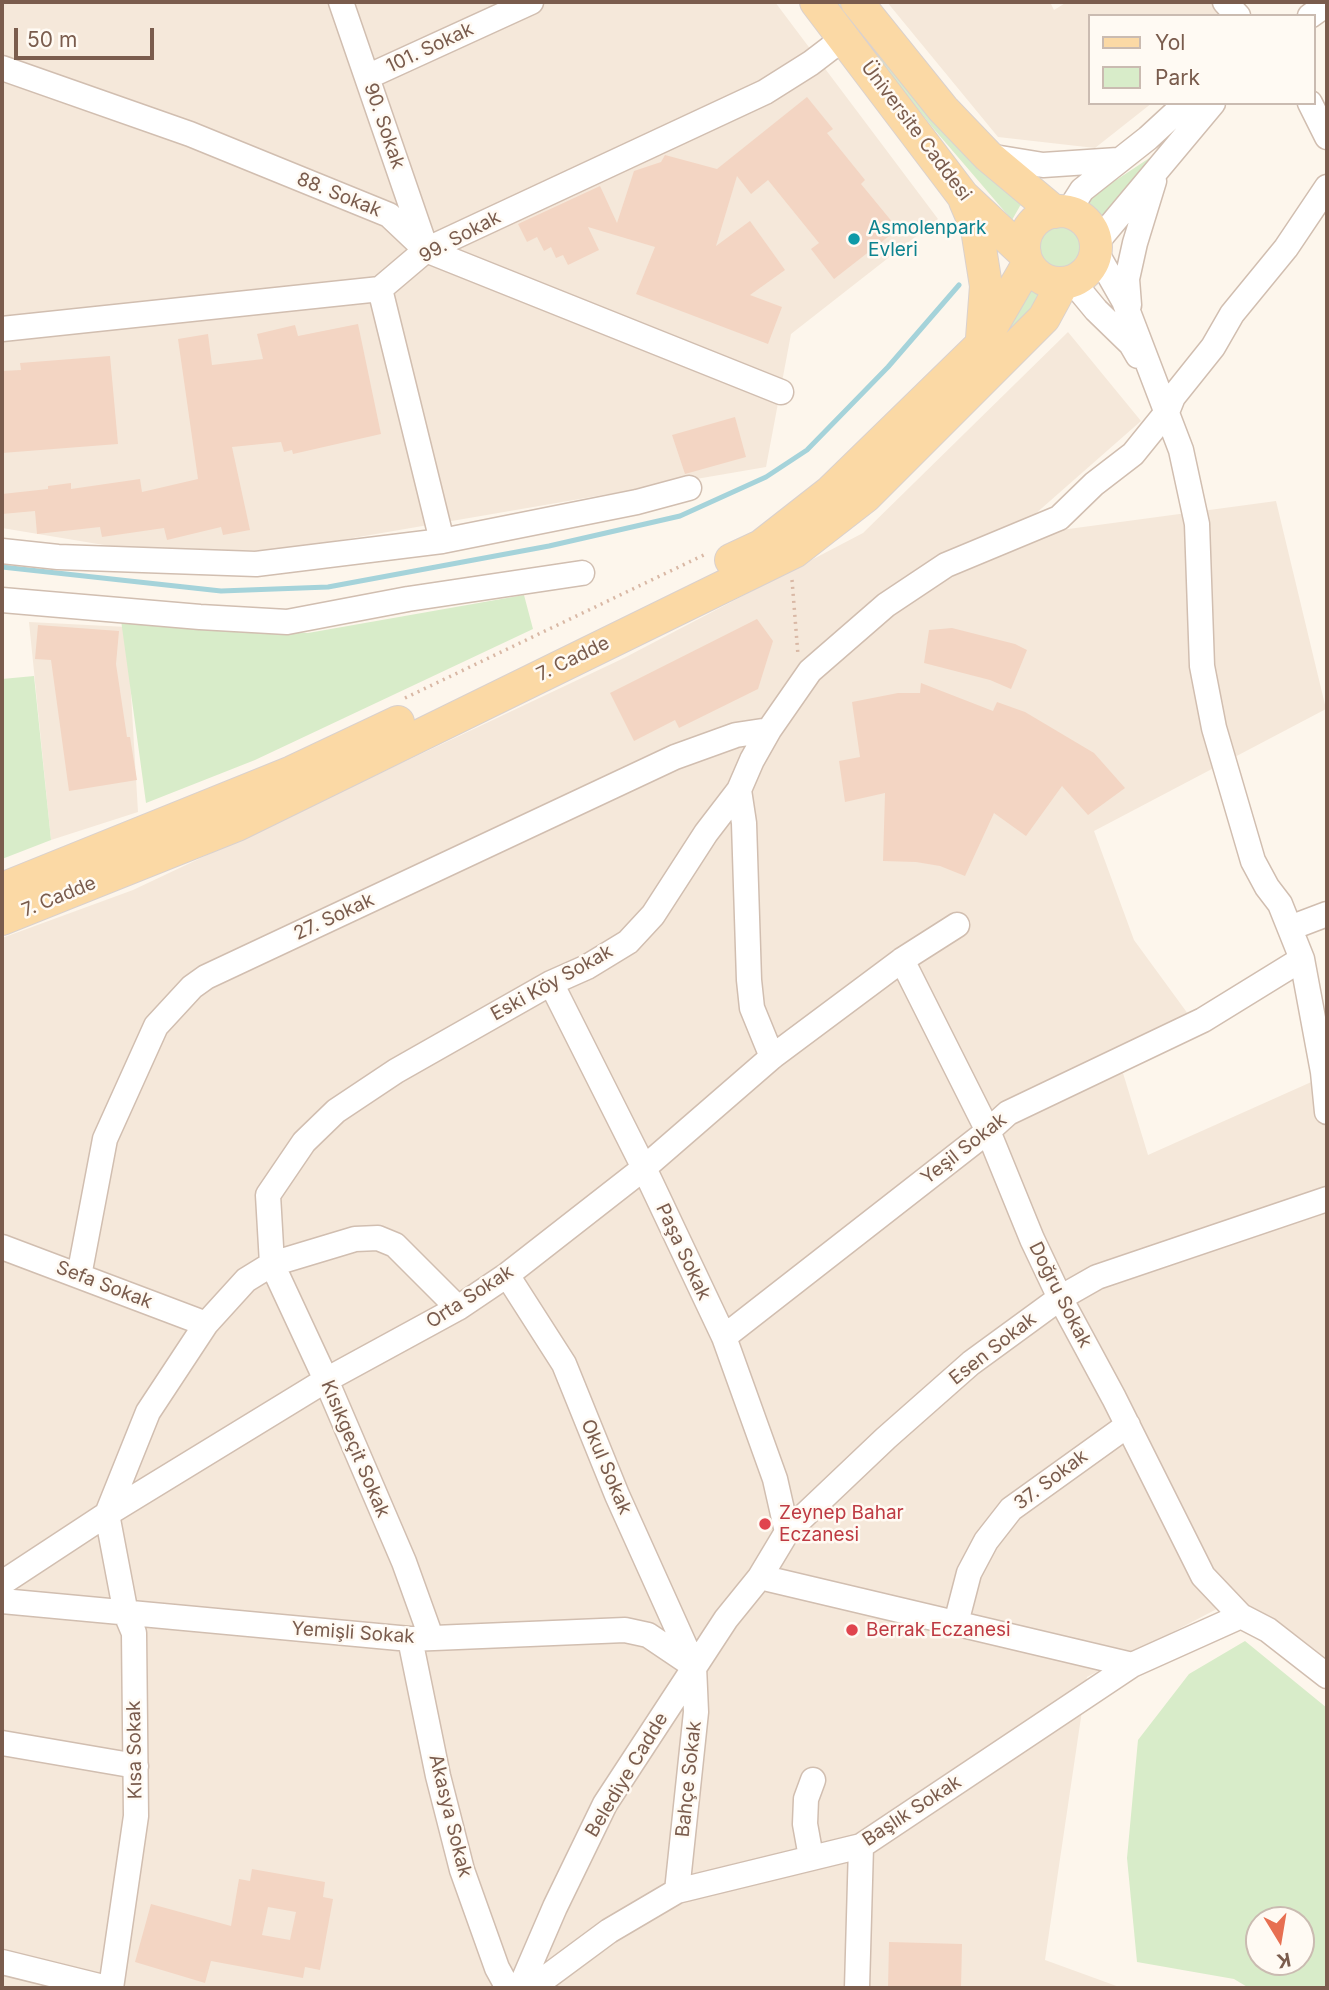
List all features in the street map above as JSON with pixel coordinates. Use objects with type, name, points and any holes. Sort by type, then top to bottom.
[{"type":"main road","name":"Üniversite Caddesi","points":[[816,2],[963,196],[1026,259]]},
{"type":"main road","name":"Üniversite Caddesi","points":[[857,2],[943,109],[988,156],[1061,212]]},
{"type":"main road","points":[[963,196],[977,229],[986,286],[981,345]]},
{"type":"main road","points":[[1061,212],[1087,223],[1096,247],[1088,270],[1068,282],[1043,279],[1026,259],[1026,235],[1038,219],[1061,212]]},
{"type":"main road","name":"7. Cadde","points":[[2,889],[292,772],[505,672],[761,546],[830,492],[981,345],[1026,259]]},
{"type":"main road","name":"7. Cadde","points":[[2,919],[237,825],[794,552],[866,496],[1044,318],[1068,282]]},
{"type":"street","name":"90. Sokak","points":[[341,2],[426,250]]},
{"type":"street","name":"101. Sokak","points":[[367,77],[531,2]]},
{"type":"street","name":"99. Sokak","points":[[380,289],[426,250],[765,92],[811,63],[845,37]]},
{"type":"street","name":"88. Sokak","points":[[2,68],[190,134],[389,215],[426,250],[781,391]]},
{"type":"street","points":[[1061,212],[1082,190],[1148,138],[1184,105]]},
{"type":"street","points":[[1211,105],[1096,247],[1130,316],[1181,450],[1197,524],[1202,666],[1214,728],[1253,861],[1280,904],[1302,959],[1325,1072],[1327,1112]]},
{"type":"street","points":[[1311,105],[1327,136]]},
{"type":"street","points":[[988,156],[1044,164],[1118,160]]},
{"type":"street","points":[[1130,316],[1127,279],[1156,172]]},
{"type":"street","name":"Eski Köy Sokak","points":[[272,1264],[268,1195],[304,1142],[336,1111],[396,1071],[628,942],[653,915],[706,833],[739,790],[769,730],[810,671],[886,605],[946,565],[1059,518],[1094,484],[1133,454],[1162,401],[1174,397],[1213,347],[1232,314],[1286,248],[1327,187]]},
{"type":"street","points":[[1068,282],[1131,344],[1162,401]]},
{"type":"street","points":[[2,330],[380,289],[442,541]]},
{"type":"street","points":[[2,551],[58,557],[256,564],[442,541],[638,502],[689,488]]},
{"type":"street","points":[[2,600],[286,622],[408,599],[582,573]]},
{"type":"street","name":"27. Sokak","points":[[79,1276],[105,1139],[156,1026],[192,987],[675,757],[736,735],[769,730]]},
{"type":"street","points":[[739,790],[744,823],[752,1008],[772,1057]]},
{"type":"street","points":[[1290,928],[1327,914]]},
{"type":"street","name":"Orta Sokak","points":[[2,1583],[107,1514],[326,1380],[458,1308],[507,1275],[643,1168],[772,1057],[902,960],[957,925]]},
{"type":"street","name":"Yeşil Sokak","points":[[724,1336],[1008,1113],[1203,1020],[1302,959]]},
{"type":"street","name":"Doğru Sokak","points":[[902,960],[988,1131],[1032,1239],[1060,1298],[1128,1425],[1180,1535],[1203,1576],[1241,1616],[1268,1630],[1327,1675]]},
{"type":"street","name":"Paşa Sokak","points":[[551,983],[724,1336],[775,1479],[787,1532]]},
{"type":"street","name":"Esen Sokak","points":[[760,1577],[787,1532],[886,1438],[971,1363],[1060,1298],[1097,1277],[1327,1199]]},
{"type":"street","points":[[107,1514],[148,1412],[206,1324],[246,1280],[272,1264],[355,1239],[377,1238],[395,1245],[458,1308]]},
{"type":"street","name":"Sefa Sokak","points":[[2,1247],[206,1324]]},
{"type":"street","name":"Kısıkgeçit Sokak","points":[[272,1264],[326,1380],[404,1562],[421,1638]]},
{"type":"street","name":"Okul Sokak","points":[[507,1275],[564,1364],[617,1494],[694,1666]]},
{"type":"street","name":"37. Sokak","points":[[956,1623],[969,1573],[986,1541],[1011,1509],[1128,1425]]},
{"type":"street","name":"Kısa Sokak","points":[[107,1514],[126,1614],[134,1633],[136,1766],[136,1816],[109,1988]]},
{"type":"street","points":[[760,1577],[1132,1665]]},
{"type":"street","name":"Belediye Cadde","points":[[520,1988],[555,1907],[605,1804],[726,1619],[760,1577]]},
{"type":"street","name":"Yemişli Sokak","points":[[2,1601],[421,1638],[625,1630],[648,1635],[694,1666]]},
{"type":"street","name":"Başlık Sokak","points":[[532,1988],[609,1931],[677,1891],[861,1846],[1132,1665],[1241,1616]]},
{"type":"street","name":"Akasya Sokak","points":[[421,1638],[438,1776],[462,1870],[497,1968],[508,1988]]},
{"type":"street","name":"Bahçe Sokak","points":[[677,1891],[696,1712],[694,1666]]},
{"type":"street","points":[[2,1744],[136,1766]]},
{"type":"street","points":[[811,1857],[804,1824],[806,1799],[813,1780]]},
{"type":"street","points":[[857,1988],[861,1846]]},
{"type":"street","points":[[2,1962],[109,1988]]},
{"type":"path","points":[[400,700],[716,549]]},
{"type":"path","points":[[792,580],[801,685]]},
{"type":"shaded area","points":[[2,2],[775,2],[938,219],[791,334],[766,467],[277,551],[122,548],[2,528]]},
{"type":"shaded area","points":[[887,2],[1050,2],[1054,10],[1067,2],[1213,2],[1226,14],[1088,14],[1088,105],[1149,105],[1095,148],[998,137]]},
{"type":"shaded area","points":[[1068,332],[1141,421],[1009,537],[1276,501],[1326,709],[1094,831],[1134,940],[1199,1029],[1123,1073],[1148,1155],[1327,1075],[1327,1678],[1232,1601],[1087,1677],[1045,1960],[1122,1988],[2,1988],[2,938],[133,890],[624,658],[863,533]]},
{"type":"shaded area","points":[[29,622],[127,627],[138,812],[51,840]]},
{"type":"green space","points":[[834,2],[843,2],[1028,199],[1020,206],[1012,220],[933,128]]},
{"type":"green space","points":[[1154,155],[1105,222],[1083,202]]},
{"type":"green space","points":[[1061,224],[1070,225],[1078,231],[1084,239],[1084,257],[1078,265],[1070,271],[1061,272],[1052,271],[1044,265],[1038,257],[1037,248],[1038,239],[1044,231],[1052,225]]},
{"type":"green space","points":[[1025,280],[1049,295],[986,352]]},
{"type":"green space","points":[[524,595],[533,629],[255,760],[146,803],[121,620],[308,633]]},
{"type":"green space","points":[[34,676],[51,840],[2,859],[2,679]]},
{"type":"green space","points":[[1245,1641],[1327,1708],[1327,1988],[1249,1988],[1234,1979],[1137,1962],[1127,1858],[1138,1740],[1189,1674]]},
{"type":"building","points":[[807,97],[833,129],[827,133],[865,180],[861,184],[898,229],[834,279],[811,249],[819,243],[768,180],[751,194],[737,176],[716,246],[750,221],[785,270],[750,295],[782,307],[768,344],[636,294],[655,247],[588,227],[599,250],[568,265],[563,255],[556,258],[551,247],[544,251],[537,237],[527,242],[518,224],[600,186],[617,223],[634,171],[661,162],[665,155],[717,169]]},
{"type":"building","points":[[358,324],[381,434],[293,454],[292,450],[284,452],[281,442],[232,447],[250,530],[223,535],[221,527],[167,540],[164,528],[102,537],[100,527],[37,534],[35,511],[2,514],[2,494],[48,489],[48,486],[71,483],[71,489],[140,479],[142,492],[198,479],[178,339],[208,334],[212,365],[263,359],[257,334],[295,325],[298,336]]},
{"type":"building","points":[[110,356],[118,444],[2,453],[2,371],[21,370],[20,363]]},
{"type":"building","points":[[735,417],[746,457],[685,474],[672,435]]},
{"type":"building","points":[[757,619],[773,641],[758,689],[679,728],[675,720],[634,741],[610,693]]},
{"type":"building","points":[[38,625],[119,631],[116,664],[127,737],[130,737],[137,780],[69,791],[51,660],[35,659]]},
{"type":"building","points":[[952,628],[1015,644],[1027,650],[1011,689],[990,680],[924,663],[929,630]]},
{"type":"building","points":[[921,683],[993,711],[997,702],[1025,712],[1094,753],[1125,788],[1088,815],[1062,786],[1026,836],[994,813],[965,876],[940,866],[883,861],[885,793],[845,802],[839,761],[860,757],[852,702],[898,693],[920,693]]},
{"type":"building","points":[[252,1869],[325,1882],[323,1897],[333,1899],[320,1970],[305,1967],[303,1978],[211,1961],[205,1983],[135,1962],[151,1904],[231,1926],[239,1879],[250,1881]],"holes":[[[268,1907],[296,1912],[290,1940],[262,1935]]]},
{"type":"building","points":[[889,1942],[962,1944],[961,1988],[888,1988]]},
{"type":"waterway","points":[[2,567],[221,591],[328,587],[549,546],[680,516],[766,477],[807,450],[888,367],[959,285]]},
{"type":"place","name":"Asmolenpark Evleri","points":[[854,239]]},
{"type":"place","name":"Zeynep Bahar Eczanesi","points":[[765,1524]]},
{"type":"place","name":"Berrak Eczanesi","points":[[852,1630]]}]
